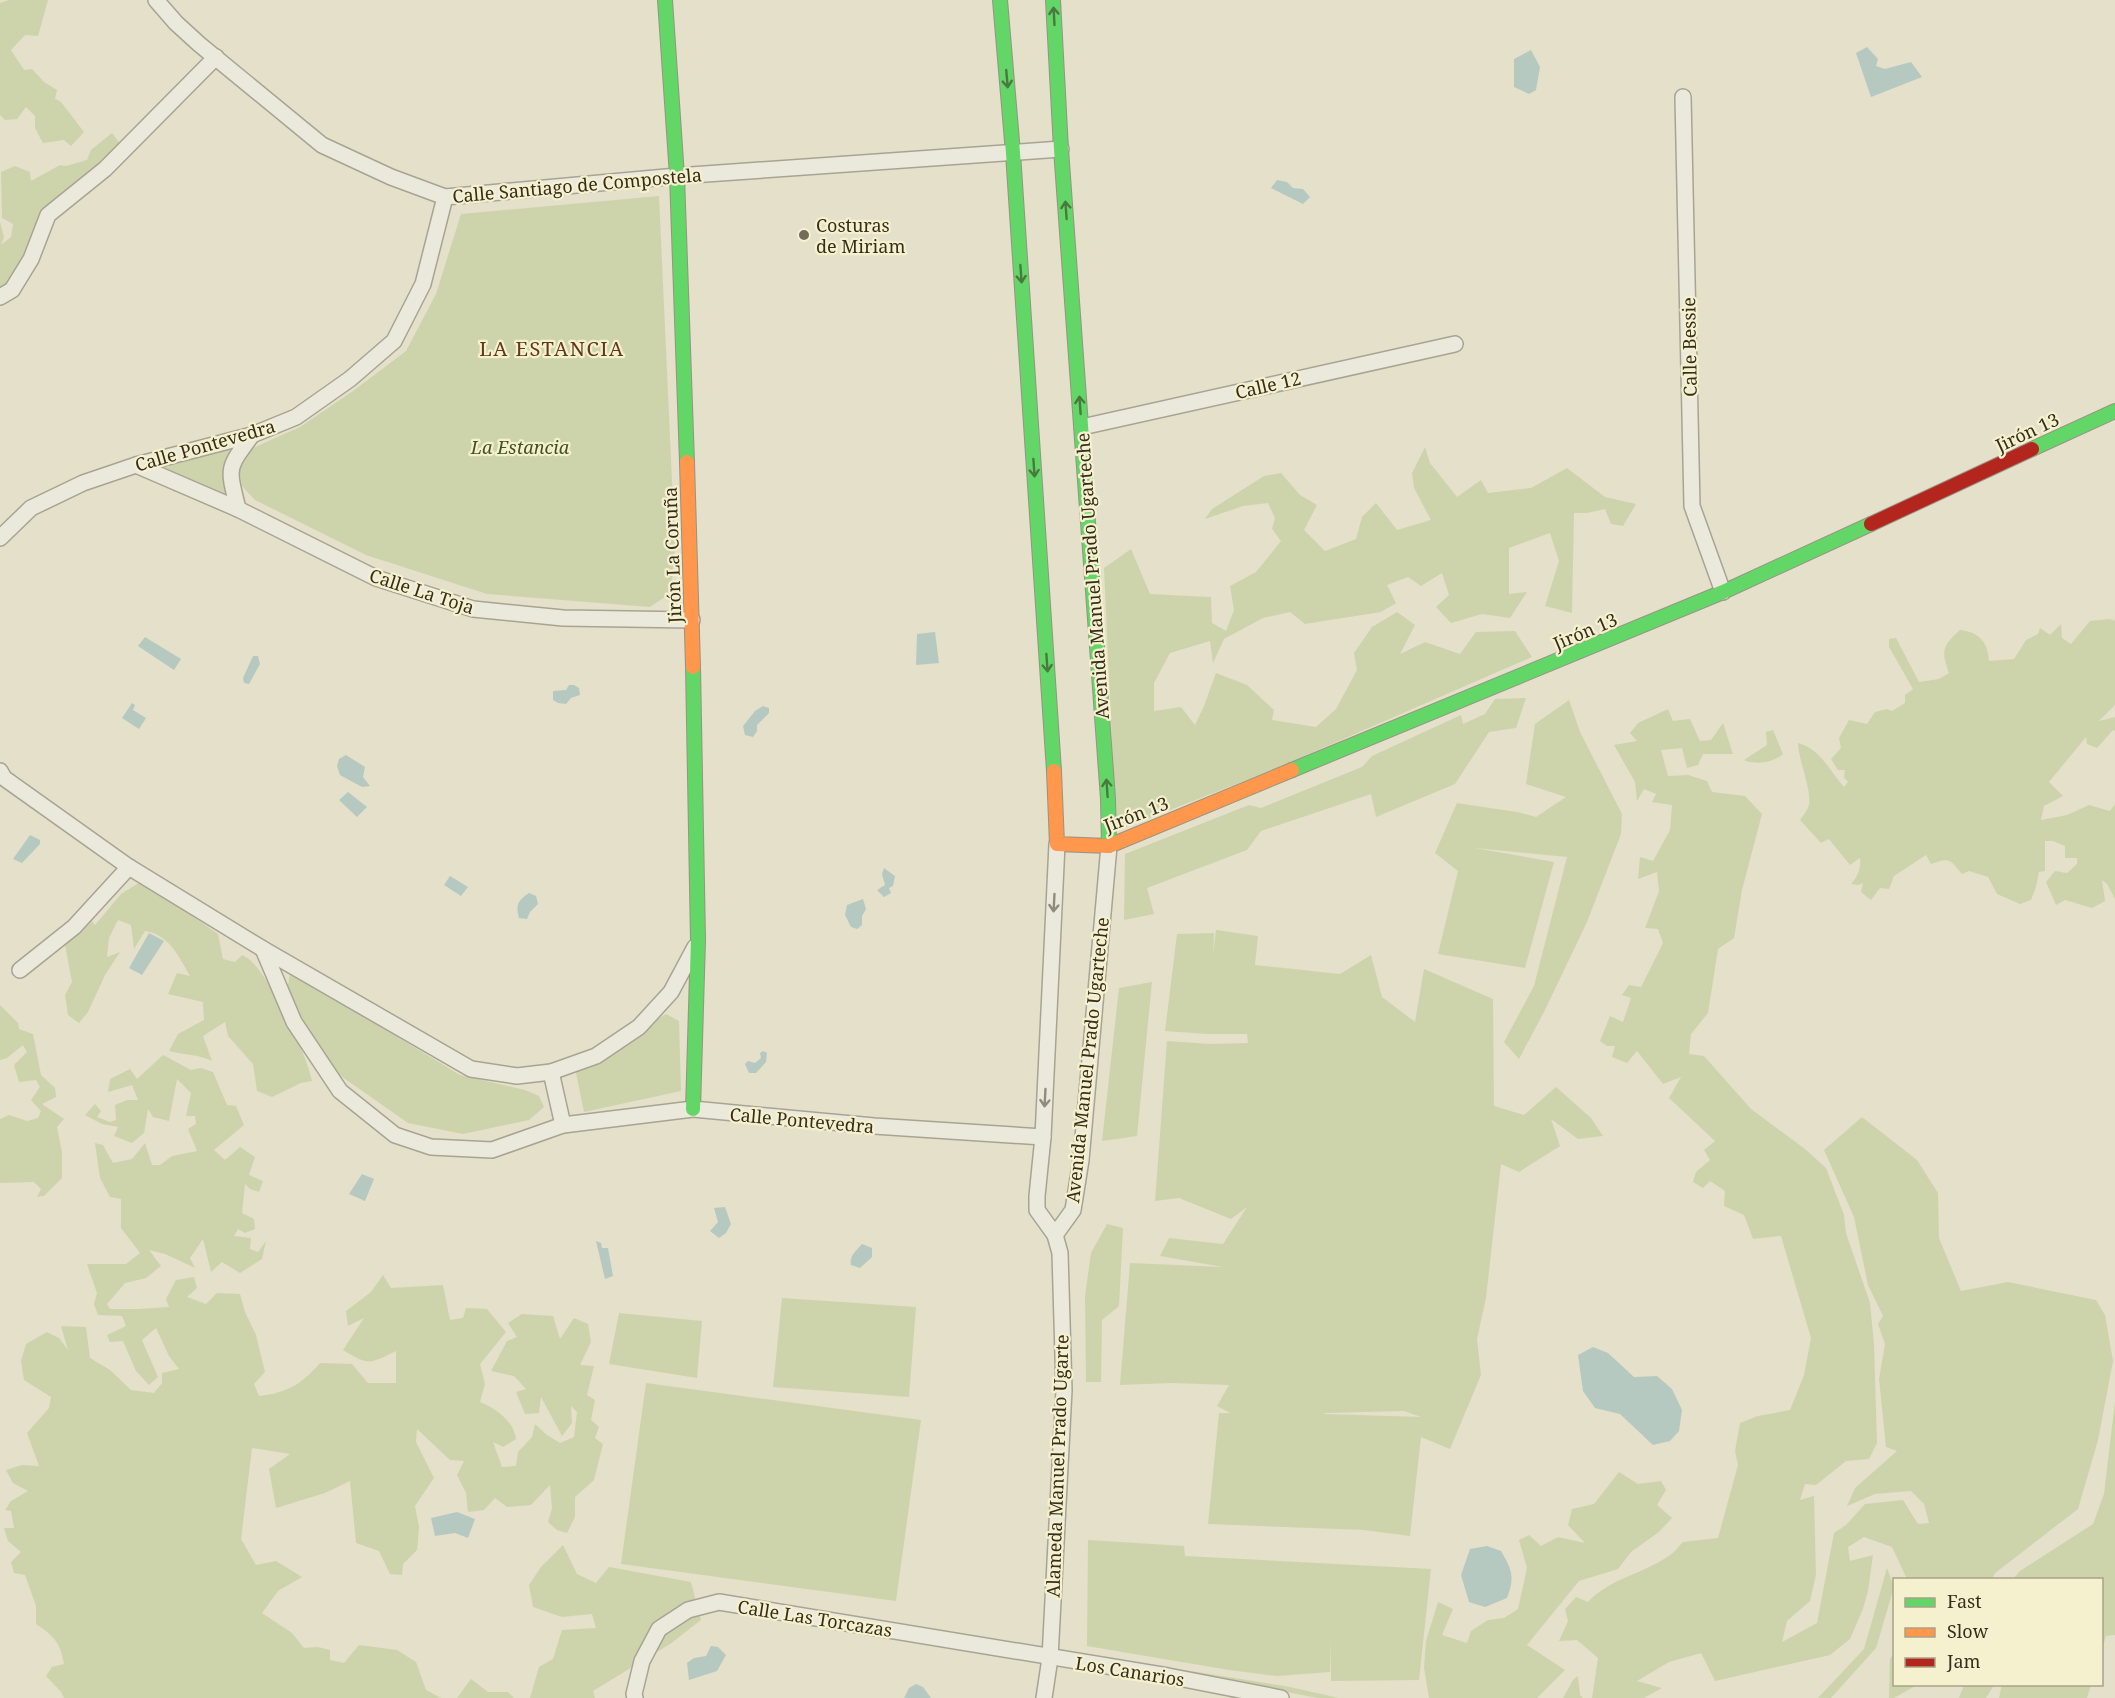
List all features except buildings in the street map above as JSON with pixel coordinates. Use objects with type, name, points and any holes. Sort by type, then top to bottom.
[{"type":"street","name":"Calle Santiago de Compostela","points":[[156,0],[176,23],[322,145],[391,177],[445,197],[677,176],[1061,148]]},
{"type":"street","name":"Jirón La Coruña","points":[[666,0],[677,176],[693,620],[698,940],[693,1109]]},
{"type":"street","name":"Avenida Manuel Prado Ugarteche","points":[[1000,0],[1013,153],[1055,785],[1057,844],[1043,1137],[1037,1210],[1055,1235],[1073,1210],[1081,1160],[1109,846],[1107,788],[1061,148],[1053,0]]},
{"type":"street","points":[[0,297],[12,290],[31,259],[48,215],[105,169],[216,57]]},
{"type":"street","name":"Calle Bessie","points":[[1683,97],[1692,506],[1723,592]]},
{"type":"street","name":"Calle Pontevedra","points":[[0,538],[31,508],[83,483],[136,465],[252,435],[296,417],[350,380],[394,341],[423,284],[445,197]]},
{"type":"street","name":"Calle 12","points":[[1082,427],[1455,344]]},
{"type":"street","name":"Jirón 13","points":[[1057,844],[1109,846],[1723,592],[2113,416]]},
{"type":"street","points":[[238,508],[230,476],[231,463],[252,435]]},
{"type":"street","name":"Calle La Toja","points":[[136,465],[238,508],[376,578],[473,609],[563,618],[693,620]]},
{"type":"street","points":[[0,771],[4,778],[129,867],[263,949],[471,1069],[517,1076],[551,1072],[596,1056],[639,1027],[671,992],[698,940]]},
{"type":"street","points":[[20,970],[74,927],[129,867]]},
{"type":"street","name":"Calle Pontevedra","points":[[263,949],[294,1022],[340,1091],[395,1135],[431,1147],[492,1150],[563,1125],[693,1109],[874,1126],[1043,1137]]},
{"type":"street","points":[[551,1072],[563,1125]]},
{"type":"street","name":"Alameda Manuel Prado Ugarte","points":[[1044,1698],[1050,1658],[1064,1390],[1060,1253],[1055,1235]]},
{"type":"street","name":"Calle Las Torcazas","points":[[634,1698],[633,1694],[642,1660],[658,1629],[688,1610],[719,1602],[1050,1658]]},
{"type":"street","name":"Los Canarios","points":[[1050,1658],[1168,1676],[1281,1698]]},
{"type":"green space","points":[[9,0],[48,0],[38,36],[25,35],[11,50],[24,70],[32,69],[44,82],[57,90],[55,99],[61,102],[84,132],[71,146],[64,140],[43,143],[35,128],[35,116],[26,107],[17,119],[5,120],[0,115],[0,3]]},
{"type":"green space","points":[[112,133],[121,145],[42,214],[23,261],[7,286],[0,290],[0,222],[4,237],[1,245],[11,237],[13,224],[2,218],[1,172],[15,166],[30,172],[31,181],[60,165],[66,166],[87,160],[91,150]]},
{"type":"green space","name":"La Estancia","points":[[659,196],[675,547],[671,593],[650,607],[487,594],[366,555],[255,500],[242,486],[238,466],[246,451],[300,427],[406,351],[436,294],[461,214]]},
{"type":"green space","points":[[235,443],[224,470],[229,500],[147,465]]},
{"type":"green space","points":[[1425,447],[1430,463],[1457,497],[1481,480],[1488,493],[1531,488],[1567,468],[1605,497],[1636,504],[1623,526],[1611,524],[1605,509],[1574,513],[1572,613],[1545,606],[1559,561],[1550,533],[1509,548],[1509,594],[1527,592],[1510,618],[1482,614],[1451,623],[1436,607],[1449,595],[1442,573],[1421,586],[1408,577],[1387,585],[1396,603],[1381,612],[1305,624],[1290,612],[1263,618],[1224,639],[1213,663],[1210,641],[1170,653],[1154,683],[1154,711],[1181,707],[1195,725],[1216,673],[1247,685],[1274,710],[1272,720],[1316,727],[1336,709],[1357,670],[1354,653],[1372,627],[1397,612],[1415,625],[1400,654],[1425,642],[1460,654],[1476,632],[1515,631],[1532,657],[1270,771],[1116,831],[1104,568],[1131,549],[1150,594],[1211,597],[1212,623],[1226,631],[1234,610],[1230,586],[1256,572],[1281,541],[1272,529],[1275,518],[1268,503],[1243,506],[1205,519],[1212,509],[1264,476],[1281,473],[1300,495],[1317,505],[1304,530],[1325,551],[1356,539],[1362,517],[1376,503],[1397,530],[1431,520],[1414,488],[1412,473]]},
{"type":"green space","points":[[2110,619],[2115,621],[2115,705],[2099,721],[2115,717],[2115,731],[2113,730],[2097,748],[2087,744],[2086,737],[2049,782],[2063,796],[2044,806],[2041,820],[2067,815],[2089,805],[2110,811],[2115,804],[2115,899],[2107,884],[2102,880],[2105,901],[2092,908],[2065,900],[2056,905],[2046,882],[2055,871],[2067,873],[2077,864],[2077,858],[2065,858],[2065,846],[2053,841],[2045,841],[2045,871],[2039,872],[2031,900],[2020,904],[1997,894],[1988,877],[1969,871],[1962,874],[1955,865],[1946,860],[1931,864],[1926,855],[1894,876],[1889,889],[1880,888],[1871,900],[1861,892],[1863,883],[1851,884],[1856,878],[1860,858],[1850,865],[1829,839],[1821,843],[1800,820],[1808,808],[1809,794],[1798,743],[1813,750],[1844,787],[1848,782],[1844,777],[1845,770],[1838,770],[1831,759],[1841,748],[1839,738],[1849,720],[1867,724],[1875,712],[1887,709],[1892,711],[1905,703],[1905,695],[1913,689],[1889,647],[1889,639],[1896,638],[1919,682],[1939,679],[1949,673],[1944,654],[1946,645],[1960,630],[1972,633],[1981,639],[1987,648],[1989,661],[2014,659],[2026,640],[2038,634],[2040,628],[2050,635],[2061,624],[2062,638],[2071,644],[2090,621]]},
{"type":"green space","points":[[1526,698],[1516,728],[1489,732],[1455,784],[1376,817],[1371,794],[1261,831],[1247,850],[1147,888],[1154,914],[1124,920],[1125,854],[1249,805],[1261,808],[1362,767],[1372,756],[1461,715],[1463,724],[1485,714],[1495,699]]},
{"type":"green space","points":[[1569,700],[1580,732],[1622,814],[1621,834],[1587,922],[1519,1059],[1504,1042],[1534,986],[1567,857],[1475,848],[1554,862],[1525,968],[1438,954],[1458,871],[1435,853],[1457,803],[1536,817],[1566,797],[1526,784],[1535,724]]},
{"type":"green space","points":[[1668,709],[1673,721],[1690,719],[1700,741],[1711,740],[1723,723],[1733,754],[1703,754],[1698,765],[1687,768],[1682,748],[1661,750],[1668,776],[1688,775],[1707,781],[1712,792],[1745,796],[1762,814],[1742,890],[1734,938],[1718,949],[1708,1013],[1691,1034],[1689,1054],[1704,1056],[1751,1109],[1805,1149],[1826,1168],[1844,1215],[1846,1233],[1870,1303],[1874,1344],[1877,1443],[1869,1459],[1846,1461],[1816,1485],[1805,1484],[1800,1500],[1814,1496],[1816,1575],[1810,1601],[1787,1621],[1782,1642],[1817,1623],[1834,1533],[1846,1525],[1865,1504],[1903,1500],[1918,1524],[1929,1523],[1924,1504],[1911,1491],[1875,1494],[1847,1506],[1855,1488],[1897,1451],[1886,1447],[1879,1379],[1885,1344],[1878,1324],[1883,1316],[1868,1285],[1854,1217],[1824,1150],[1862,1117],[1917,1160],[1938,1193],[1939,1238],[1961,1291],[2008,1282],[2096,1300],[2105,1315],[2113,1361],[2098,1440],[2078,1509],[1995,1573],[1992,1578],[1907,1578],[1892,1547],[1864,1537],[1848,1547],[1850,1561],[1873,1555],[1863,1609],[1850,1639],[1830,1655],[1715,1681],[1701,1653],[1669,1662],[1637,1681],[1662,1688],[1644,1698],[1592,1698],[1598,1658],[1577,1640],[1559,1641],[1568,1621],[1565,1609],[1576,1597],[1588,1602],[1606,1587],[1672,1554],[1683,1542],[1718,1538],[1738,1465],[1735,1451],[1740,1423],[1758,1416],[1790,1410],[1804,1375],[1811,1338],[1781,1236],[1753,1239],[1744,1215],[1724,1206],[1725,1191],[1710,1181],[1703,1188],[1693,1182],[1696,1172],[1710,1160],[1704,1150],[1715,1141],[1669,1098],[1681,1077],[1663,1084],[1637,1051],[1627,1063],[1612,1057],[1615,1046],[1607,1046],[1600,1041],[1610,1016],[1623,1022],[1631,998],[1622,995],[1629,985],[1641,987],[1663,943],[1658,929],[1645,928],[1659,891],[1657,872],[1638,879],[1640,857],[1653,861],[1670,830],[1672,805],[1652,802],[1656,794],[1644,789],[1637,801],[1635,782],[1614,745],[1637,741],[1630,733],[1638,723]]},
{"type":"green space","points":[[1773,730],[1783,754],[1764,762],[1744,760],[1767,745],[1766,732]]},
{"type":"green space","points":[[142,881],[218,934],[223,959],[235,962],[242,955],[252,962],[270,986],[288,1019],[309,1068],[312,1081],[301,1083],[272,1097],[257,1091],[253,1064],[228,1036],[225,1022],[203,1036],[212,1061],[169,1051],[178,1034],[204,1020],[203,1002],[168,994],[177,973],[190,976],[177,954],[161,937],[145,931],[134,949],[131,925],[118,920],[109,938],[107,957],[120,952],[105,975],[88,1012],[79,1023],[68,1015],[65,995],[72,982],[65,945],[90,919],[95,925],[121,894]]},
{"type":"green space","points":[[1216,930],[1258,936],[1255,965],[1340,974],[1371,955],[1382,997],[1415,1022],[1424,969],[1493,999],[1494,1106],[1524,1115],[1556,1087],[1591,1118],[1603,1136],[1578,1139],[1551,1119],[1560,1146],[1519,1172],[1501,1164],[1486,1298],[1477,1339],[1481,1375],[1450,1449],[1421,1437],[1410,1536],[1364,1530],[1208,1524],[1219,1413],[1230,1413],[1217,1406],[1229,1385],[1172,1383],[1120,1385],[1130,1263],[1223,1267],[1160,1256],[1169,1238],[1223,1244],[1247,1207],[1231,1219],[1179,1198],[1155,1201],[1167,1041],[1210,1044],[1248,1043],[1247,1034],[1165,1031],[1177,934],[1214,933],[1213,955]],"holes":[[[1404,1411],[1421,1417],[1324,1414]]]},
{"type":"green space","points":[[290,972],[460,1075],[525,1090],[539,1096],[544,1107],[529,1120],[463,1134],[408,1123],[338,1074],[303,1027],[287,992]]},
{"type":"green space","points":[[1152,982],[1137,1136],[1102,1141],[1119,988]]},
{"type":"green space","points":[[0,1005],[18,1023],[19,1029],[33,1034],[41,1075],[55,1088],[56,1097],[42,1104],[64,1119],[57,1127],[62,1152],[62,1178],[44,1196],[37,1197],[41,1189],[34,1182],[0,1183],[0,1119],[9,1115],[27,1121],[38,1118],[41,1111],[31,1100],[40,1087],[36,1080],[19,1082],[14,1065],[27,1052],[23,1045],[7,1058],[0,1060]]},
{"type":"green space","points":[[666,1014],[679,1021],[681,1091],[584,1112],[575,1068]]},
{"type":"green space","points":[[163,1055],[191,1070],[201,1068],[213,1072],[227,1105],[236,1106],[244,1125],[214,1150],[225,1160],[240,1147],[255,1157],[249,1175],[263,1181],[259,1192],[250,1189],[245,1184],[242,1213],[254,1219],[255,1229],[245,1233],[238,1229],[234,1236],[251,1238],[250,1249],[258,1252],[266,1241],[262,1259],[240,1273],[222,1262],[211,1272],[203,1239],[190,1258],[195,1268],[165,1254],[149,1250],[161,1266],[146,1278],[125,1283],[107,1304],[110,1309],[169,1307],[166,1299],[176,1280],[194,1277],[197,1288],[187,1297],[206,1304],[217,1293],[240,1294],[245,1312],[256,1335],[265,1372],[254,1384],[259,1396],[286,1390],[307,1377],[320,1363],[352,1364],[368,1383],[396,1383],[396,1351],[374,1361],[364,1361],[343,1350],[364,1318],[348,1326],[346,1311],[371,1292],[383,1275],[391,1288],[443,1285],[450,1320],[463,1318],[466,1308],[487,1309],[506,1332],[480,1364],[485,1384],[480,1402],[508,1421],[516,1439],[503,1447],[493,1442],[502,1467],[516,1466],[518,1452],[532,1437],[535,1424],[560,1443],[574,1437],[577,1412],[571,1406],[572,1423],[562,1436],[541,1397],[539,1413],[525,1414],[516,1392],[526,1389],[514,1376],[491,1371],[507,1341],[517,1337],[508,1323],[522,1314],[553,1316],[560,1339],[574,1318],[588,1324],[591,1342],[580,1365],[594,1366],[587,1395],[595,1400],[591,1420],[599,1427],[595,1438],[603,1444],[594,1480],[575,1497],[575,1517],[567,1533],[557,1530],[548,1522],[552,1508],[550,1485],[531,1505],[507,1507],[495,1498],[484,1510],[468,1512],[466,1493],[457,1475],[464,1461],[450,1460],[417,1429],[416,1442],[434,1478],[415,1506],[419,1527],[417,1550],[403,1564],[402,1575],[390,1574],[379,1551],[356,1543],[350,1481],[325,1493],[276,1508],[269,1469],[290,1454],[252,1448],[241,1539],[256,1565],[276,1561],[302,1577],[278,1591],[262,1613],[292,1633],[304,1648],[318,1647],[330,1650],[330,1660],[344,1663],[359,1645],[397,1650],[416,1662],[426,1690],[441,1698],[64,1698],[46,1676],[52,1667],[64,1664],[62,1656],[55,1640],[36,1624],[36,1606],[25,1575],[14,1573],[11,1562],[21,1552],[8,1541],[4,1528],[14,1528],[11,1511],[5,1510],[11,1501],[28,1491],[13,1483],[6,1470],[22,1465],[39,1466],[27,1433],[49,1408],[51,1397],[24,1380],[21,1361],[26,1344],[47,1332],[59,1338],[68,1350],[61,1326],[86,1327],[90,1358],[110,1370],[131,1390],[154,1393],[162,1383],[162,1373],[179,1369],[169,1356],[156,1328],[142,1340],[158,1377],[149,1385],[136,1371],[123,1341],[110,1342],[107,1335],[126,1326],[122,1316],[98,1315],[94,1304],[97,1293],[87,1264],[126,1264],[140,1253],[121,1228],[121,1199],[110,1197],[100,1178],[95,1143],[103,1145],[113,1163],[132,1159],[145,1143],[152,1165],[160,1165],[172,1156],[197,1151],[188,1129],[196,1124],[195,1116],[186,1116],[191,1093],[177,1079],[169,1121],[153,1117],[148,1109],[144,1133],[132,1143],[114,1136],[118,1127],[102,1124],[85,1115],[95,1104],[101,1111],[97,1117],[110,1122],[116,1120],[115,1105],[127,1100],[138,1100],[132,1085],[108,1092],[110,1079],[130,1069],[137,1079]]},
{"type":"green space","points":[[1107,1224],[1123,1228],[1119,1306],[1102,1320],[1101,1382],[1086,1382],[1085,1296],[1091,1253]]},
{"type":"green space","points":[[782,1298],[916,1307],[909,1397],[773,1387]]},
{"type":"green space","points":[[619,1313],[702,1321],[697,1378],[609,1364]]},
{"type":"green space","points":[[646,1383],[921,1420],[896,1601],[621,1564]]},
{"type":"green space","points":[[2115,1401],[2115,1635],[2106,1636],[2103,1646],[2103,1578],[2014,1578],[2020,1571],[2093,1524],[2104,1494]]},
{"type":"green space","points":[[1619,1472],[1638,1484],[1661,1481],[1666,1490],[1657,1505],[1672,1518],[1659,1532],[1631,1552],[1618,1569],[1579,1581],[1527,1645],[1565,1670],[1537,1698],[1429,1698],[1424,1668],[1426,1641],[1438,1602],[1453,1609],[1442,1635],[1467,1643],[1471,1631],[1488,1620],[1504,1618],[1518,1609],[1527,1568],[1519,1540],[1529,1535],[1541,1546],[1558,1537],[1585,1543],[1568,1525],[1572,1509],[1594,1504]]},
{"type":"green space","points":[[1088,1540],[1184,1546],[1185,1556],[1431,1569],[1419,1680],[1331,1681],[1331,1641],[1330,1672],[1277,1676],[1087,1646]]},
{"type":"green space","points":[[563,1545],[577,1574],[596,1583],[609,1567],[691,1582],[701,1620],[670,1644],[593,1691],[595,1698],[530,1698],[539,1667],[553,1659],[562,1630],[596,1628],[592,1614],[562,1617],[533,1607],[529,1585],[541,1567]]},
{"type":"green space","points":[[1887,1568],[1893,1590],[1876,1648],[1831,1698],[1818,1698],[1864,1649]]},
{"type":"green space","points":[[1084,1654],[1290,1687],[1339,1698],[1318,1698]]},
{"type":"green space","points":[[1893,1654],[1893,1686],[1915,1686],[1894,1698],[1889,1698],[1890,1659]]},
{"type":"green space","points":[[1578,1676],[1580,1695],[1583,1698],[1563,1698],[1573,1680]]},
{"type":"green space","points":[[471,1679],[488,1692],[508,1692],[514,1698],[457,1698]]},
{"type":"green space","points":[[1963,1686],[1993,1686],[1986,1698],[1959,1698]]},
{"type":"green space","points":[[2002,1686],[2091,1686],[2087,1698],[1999,1698]]},
{"type":"shaded area","points":[[1867,47],[1878,59],[1876,66],[1885,69],[1911,62],[1922,77],[1871,97],[1856,53]]},
{"type":"shaded area","points":[[1531,50],[1540,67],[1536,90],[1529,94],[1514,87],[1514,59]]},
{"type":"shaded area","points":[[1277,180],[1287,182],[1293,188],[1303,189],[1310,197],[1303,204],[1271,188]]},
{"type":"shaded area","points":[[935,632],[939,663],[916,665],[917,634]]},
{"type":"shaded area","points":[[145,637],[181,659],[174,670],[138,646]]},
{"type":"shaded area","points":[[253,656],[258,656],[260,664],[249,684],[244,683],[243,678]]},
{"type":"shaded area","points":[[569,685],[579,688],[580,695],[571,698],[566,704],[553,700],[553,691],[566,690]]},
{"type":"shaded area","points":[[132,703],[135,705],[133,710],[146,718],[139,729],[122,718]]},
{"type":"shaded area","points":[[763,706],[769,708],[769,713],[757,725],[757,731],[753,737],[745,735],[743,726],[755,711]]},
{"type":"shaded area","points":[[346,755],[365,767],[363,777],[370,786],[362,787],[340,775],[337,766],[339,759]]},
{"type":"shaded area","points":[[348,792],[367,807],[357,817],[339,800]]},
{"type":"shaded area","points":[[30,835],[40,840],[40,844],[22,863],[13,859]]},
{"type":"shaded area","points":[[884,868],[895,876],[893,886],[889,888],[891,893],[884,897],[877,890],[885,885],[882,874]]},
{"type":"shaded area","points":[[450,876],[468,887],[461,896],[444,885]]},
{"type":"shaded area","points":[[529,893],[536,896],[538,904],[527,919],[519,918],[518,904]]},
{"type":"shaded area","points":[[863,899],[866,909],[862,916],[862,925],[857,929],[851,927],[845,915],[847,905]]},
{"type":"shaded area","points":[[149,933],[164,941],[142,975],[129,968]]},
{"type":"shaded area","points":[[763,1051],[767,1053],[766,1062],[756,1073],[749,1073],[745,1064],[748,1061],[755,1063],[761,1058],[760,1053]]},
{"type":"shaded area","points":[[362,1174],[374,1179],[365,1201],[349,1194]]},
{"type":"shaded area","points":[[725,1207],[731,1224],[726,1233],[719,1238],[710,1231],[718,1222],[714,1208]]},
{"type":"shaded area","points":[[596,1241],[601,1243],[602,1248],[608,1248],[613,1276],[605,1279]]},
{"type":"shaded area","points":[[862,1244],[872,1248],[872,1257],[860,1268],[851,1265],[851,1259]]},
{"type":"shaded area","points":[[1593,1347],[1608,1353],[1634,1377],[1657,1376],[1672,1389],[1682,1410],[1679,1431],[1670,1441],[1653,1445],[1620,1414],[1595,1408],[1583,1391],[1578,1355]]},
{"type":"shaded area","points":[[457,1512],[475,1519],[468,1538],[455,1533],[435,1536],[431,1518]]},
{"type":"shaded area","points":[[1487,1546],[1501,1551],[1512,1579],[1507,1598],[1485,1607],[1469,1602],[1461,1575],[1470,1549]]},
{"type":"shaded area","points":[[711,1646],[718,1647],[726,1655],[717,1671],[689,1680],[687,1663],[694,1658],[706,1656]]},
{"type":"shaded area","points":[[916,1684],[923,1687],[931,1698],[904,1698],[909,1688]]},
{"type":"traffic: fast","points":[[665,0],[677,176],[687,462]]},
{"type":"traffic: fast","points":[[1000,0],[1013,153],[1054,771]]},
{"type":"traffic: fast","points":[[1053,0],[1061,149],[1108,799],[1109,846]]},
{"type":"traffic: fast","points":[[2032,449],[2115,411]]},
{"type":"traffic: fast","points":[[1292,770],[1723,592],[1871,524]]},
{"type":"traffic: fast","points":[[693,667],[698,940],[693,1109]]},
{"type":"traffic: slow","points":[[687,462],[693,667]]},
{"type":"traffic: slow","points":[[1054,771],[1057,844],[1109,846],[1292,770]]},
{"type":"traffic: jam","points":[[1871,524],[2032,449]]},
{"type":"place","name":"Costuras de Miriam","points":[[804,235]]},
{"type":"district","name":"LA ESTANCIA","points":[[552,348]]}]
